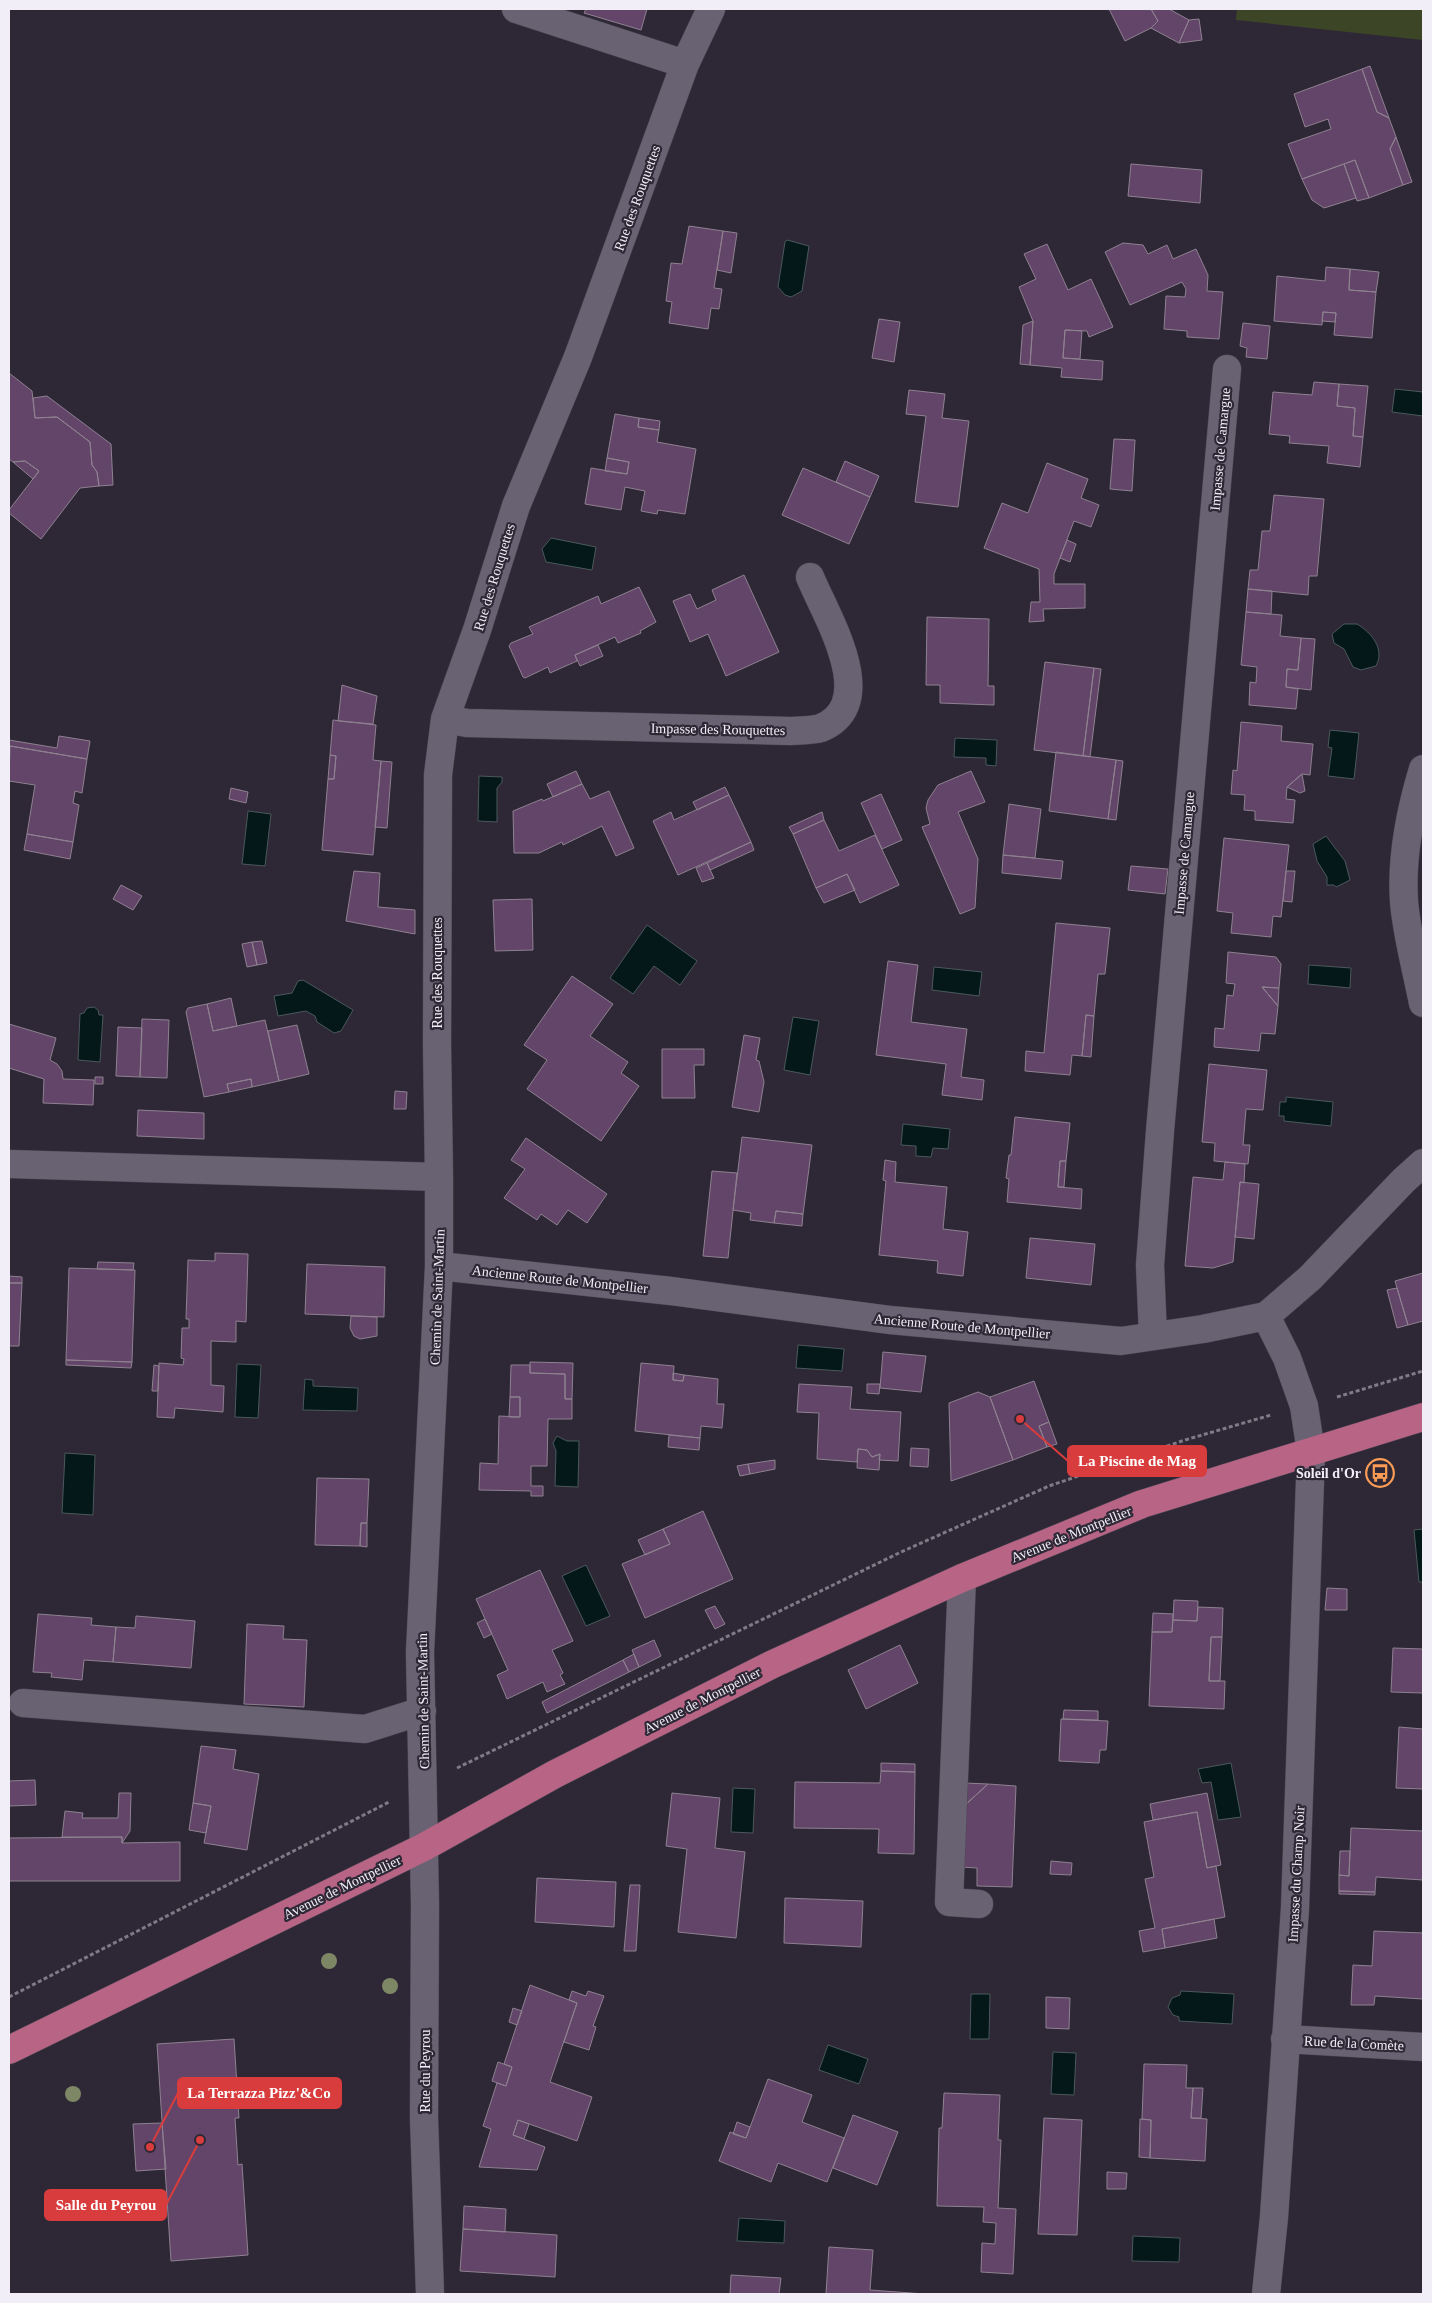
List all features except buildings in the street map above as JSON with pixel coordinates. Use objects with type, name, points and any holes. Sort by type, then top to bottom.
[{"type":"main road","name":"Avenue de Montpellier","points":[[9,2050],[424,1847],[555,1774],[773,1664],[962,1578],[1142,1504],[1423,1416]]},
{"type":"street","points":[[516,9],[684,64]]},
{"type":"street","name":"Rue des Rouquettes","points":[[439,1176],[437,1044],[438,776],[445,718],[478,630],[516,506],[578,357],[684,64],[712,9]]},
{"type":"street","name":"Impasse de Camargue","points":[[1153,1336],[1150,1265],[1160,1131],[1227,370]]},
{"type":"street","name":"Impasse des Rouquettes","points":[[445,718],[467,723],[790,731],[820,728],[838,717],[849,693],[847,664],[810,577]]},
{"type":"street","points":[[1423,769],[1412,805],[1405,848],[1404,902],[1423,1003]]},
{"type":"street","name":"Ancienne Route de Montpellier","points":[[439,1266],[671,1291],[890,1320],[1121,1341],[1202,1330],[1266,1316],[1310,1278],[1404,1180],[1423,1163]]},
{"type":"street","points":[[9,1164],[439,1176]]},
{"type":"street","name":"Chemin de Saint-Martin","points":[[424,1847],[420,1652],[439,1266],[439,1176]]},
{"type":"street","name":"Impasse du Champ Noir","points":[[1266,1316],[1288,1358],[1302,1398],[1311,1452],[1295,1908],[1274,2216],[1266,2294]]},
{"type":"street","points":[[962,1578],[949,1902],[979,1904]]},
{"type":"street","points":[[23,1703],[365,1729],[422,1711]]},
{"type":"street","name":"Rue du Peyrou","points":[[424,1847],[424,2118],[430,2294]]},
{"type":"street","name":"Rue de la Comète","points":[[1285,2039],[1423,2047]]},
{"type":"green space","points":[[1237,9],[1423,9],[1423,40],[1236,20]]},
{"type":"shaded area","points":[[787,240],[809,246],[802,291],[791,297],[785,295],[778,287],[785,242]]},
{"type":"shaded area","points":[[1395,389],[1423,392],[1423,416],[1392,412]]},
{"type":"shaded area","points":[[551,538],[596,547],[592,570],[546,562],[542,549]]},
{"type":"shaded area","points":[[1344,624],[1357,624],[1372,637],[1379,654],[1376,666],[1361,670],[1353,667],[1344,649],[1334,643],[1332,634]]},
{"type":"shaded area","points":[[1330,730],[1359,733],[1354,779],[1328,776],[1332,748],[1328,747]]},
{"type":"shaded area","points":[[955,738],[997,740],[996,766],[986,765],[986,758],[954,757]]},
{"type":"shaded area","points":[[479,776],[502,777],[502,782],[497,788],[497,822],[478,821]]},
{"type":"shaded area","points":[[248,811],[271,814],[265,866],[242,864]]},
{"type":"shaded area","points":[[1326,836],[1345,861],[1350,880],[1336,887],[1334,885],[1327,885],[1327,877],[1317,861],[1313,844]]},
{"type":"shaded area","points":[[647,925],[697,961],[680,985],[654,966],[633,994],[610,978]]},
{"type":"shaded area","points":[[1309,965],[1351,968],[1350,988],[1308,984]]},
{"type":"shaded area","points":[[934,967],[982,972],[979,996],[932,990]]},
{"type":"shaded area","points":[[303,980],[353,1010],[341,1031],[334,1033],[317,1022],[315,1016],[306,1011],[278,1016],[274,996],[292,993],[298,981]]},
{"type":"shaded area","points":[[94,1007],[98,1010],[99,1015],[103,1015],[100,1062],[78,1060],[80,1014],[84,1013],[87,1008]]},
{"type":"shaded area","points":[[793,1017],[819,1021],[810,1075],[784,1070]]},
{"type":"shaded area","points":[[1286,1097],[1333,1102],[1331,1126],[1284,1121],[1284,1116],[1279,1116],[1280,1102],[1286,1102]]},
{"type":"shaded area","points":[[903,1124],[950,1129],[948,1149],[933,1148],[931,1157],[916,1156],[916,1146],[901,1145]]},
{"type":"shaded area","points":[[798,1345],[844,1349],[842,1371],[796,1368]]},
{"type":"shaded area","points":[[237,1364],[261,1365],[258,1418],[235,1417]]},
{"type":"shaded area","points":[[305,1379],[313,1380],[313,1386],[358,1388],[357,1411],[303,1410]]},
{"type":"shaded area","points":[[557,1436],[567,1441],[579,1441],[578,1487],[555,1486],[556,1451],[553,1443]]},
{"type":"shaded area","points":[[65,1453],[95,1455],[93,1515],[62,1513]]},
{"type":"shaded area","points":[[1423,1529],[1423,1582],[1419,1582],[1414,1530]]},
{"type":"shaded area","points":[[586,1565],[610,1616],[586,1626],[562,1576]]},
{"type":"shaded area","points":[[1231,1763],[1241,1817],[1218,1820],[1211,1782],[1202,1783],[1198,1769]]},
{"type":"shaded area","points":[[733,1788],[755,1789],[753,1833],[731,1832]]},
{"type":"shaded area","points":[[1181,1991],[1234,1994],[1232,2024],[1179,2021],[1179,2017],[1173,2015],[1168,2007],[1172,1998],[1180,1995]]},
{"type":"shaded area","points":[[971,1994],[990,1994],[989,2039],[970,2039]]},
{"type":"shaded area","points":[[828,2045],[868,2059],[859,2084],[819,2070]]},
{"type":"shaded area","points":[[1053,2052],[1076,2053],[1074,2095],[1051,2094]]},
{"type":"shaded area","points":[[739,2218],[785,2221],[784,2243],[737,2241]]},
{"type":"shaded area","points":[[1133,2236],[1180,2238],[1179,2262],[1132,2261]]},
{"type":"place","name":"La Piscine de Mag","points":[[1020,1419]]},
{"type":"place","name":"Soleil d'Or","points":[[1380,1473]]},
{"type":"place","name":"Salle du Peyrou","points":[[200,2140]]},
{"type":"place","name":"La Terrazza Pizz'&Co","points":[[150,2147]]}]
